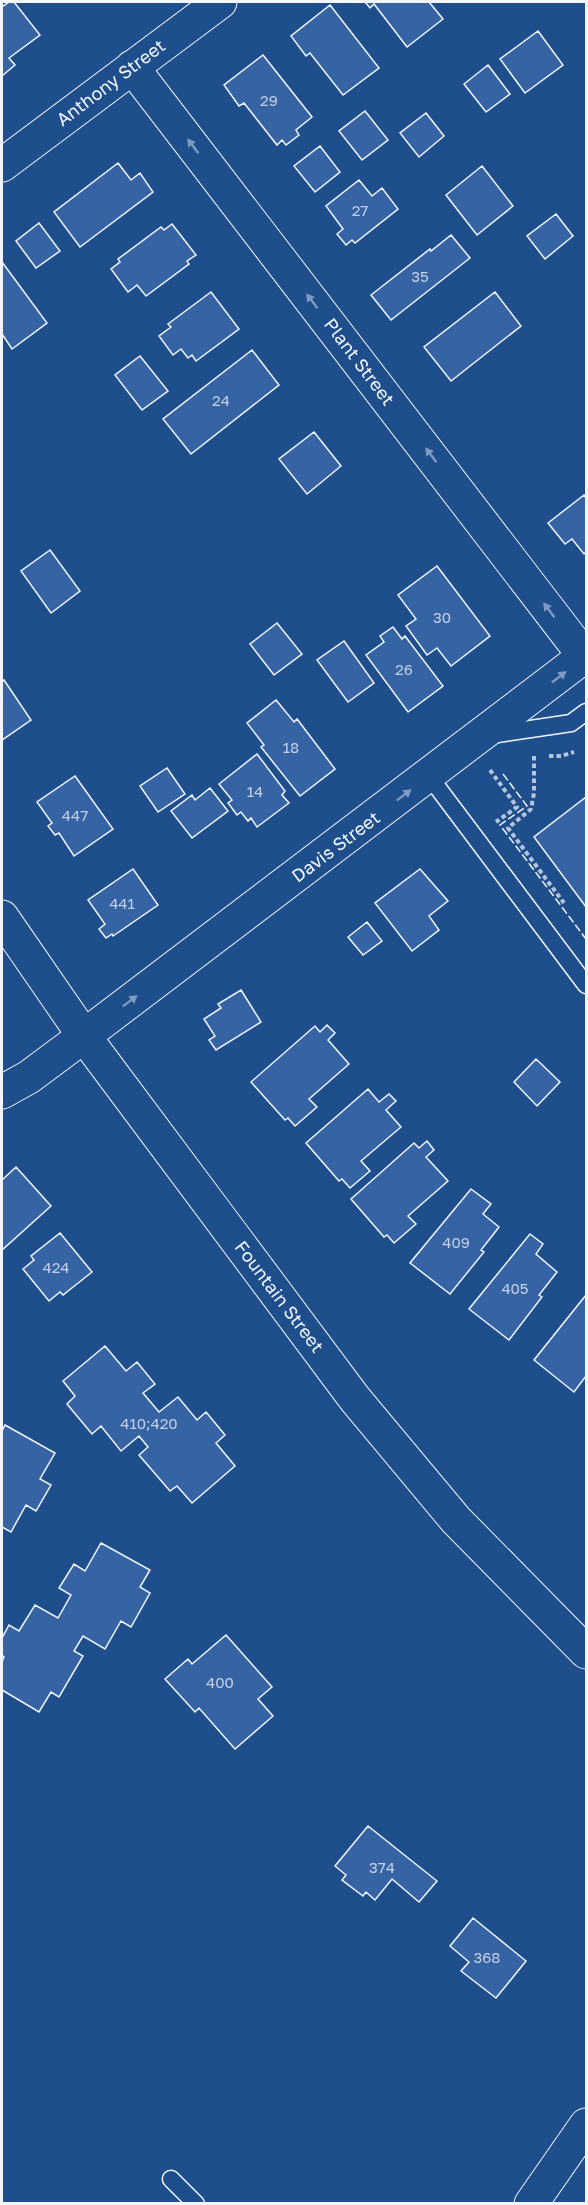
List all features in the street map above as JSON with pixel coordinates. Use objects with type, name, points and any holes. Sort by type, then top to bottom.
[{"type":"street","name":"Anthony Street","points":[[2,165],[220,2]]},
{"type":"street","name":"Plant Street","points":[[132,67],[586,656]]},
{"type":"street","name":"Davis Street","points":[[2,1092],[28,1077],[84,1036],[586,656]]},
{"type":"street","name":"Fountain Street","points":[[2,917],[84,1036],[355,1400],[456,1520],[586,1652]]},
{"type":"street","points":[[531,2204],[586,2125]]},
{"type":"lane","points":[[481,736],[571,723],[586,712]]},
{"type":"lane","points":[[429,776],[586,984]]},
{"type":"lane","points":[[171,2179],[196,2204]]},
{"type":"path","points":[[534,756],[534,793],[531,809],[508,828],[564,903]]},
{"type":"building","points":[[9,2],[14,2],[40,35],[9,58],[15,65],[2,76],[2,7]]},
{"type":"building","points":[[365,2],[429,2],[443,19],[407,47],[374,4],[370,8]]},
{"type":"building","points":[[330,5],[379,68],[343,95],[310,53],[306,56],[291,36]]},
{"type":"building","points":[[538,31],[563,65],[525,93],[500,59]]},
{"type":"building","points":[[263,55],[312,117],[296,130],[299,135],[286,145],[282,140],[277,145],[244,103],[239,106],[224,85]]},
{"type":"building","points":[[488,65],[510,94],[486,112],[464,84]]},
{"type":"building","points":[[365,111],[388,140],[362,160],[339,131]]},
{"type":"building","points":[[426,113],[444,136],[419,157],[400,133]]},
{"type":"building","points":[[320,146],[340,172],[315,192],[294,166]]},
{"type":"building","points":[[118,163],[131,180],[140,173],[153,192],[80,247],[54,212]]},
{"type":"building","points":[[482,166],[513,206],[477,235],[446,195]]},
{"type":"building","points":[[359,180],[372,196],[382,188],[398,209],[355,243],[352,240],[346,245],[337,234],[343,229],[326,206]]},
{"type":"building","points":[[556,214],[573,236],[545,259],[527,236]]},
{"type":"building","points":[[39,223],[60,251],[36,268],[16,241]]},
{"type":"building","points":[[172,224],[196,255],[187,261],[189,264],[146,296],[137,285],[128,292],[111,269],[120,262],[118,259],[161,227],[164,230]]},
{"type":"building","points":[[451,235],[470,258],[391,320],[371,295]]},
{"type":"building","points":[[2,262],[47,323],[12,349],[2,334]]},
{"type":"building","points":[[211,292],[239,329],[196,361],[192,355],[188,358],[181,349],[173,355],[159,336],[171,327],[168,324]]},
{"type":"building","points":[[495,292],[521,326],[451,381],[424,347]]},
{"type":"building","points":[[252,350],[279,385],[191,454],[163,419]]},
{"type":"building","points":[[140,356],[168,391],[142,410],[115,375]]},
{"type":"building","points":[[314,432],[341,466],[307,494],[279,459]]},
{"type":"building","points":[[584,495],[586,498],[586,552],[584,554],[572,539],[565,544],[548,523]]},
{"type":"building","points":[[50,550],[80,591],[51,613],[21,571]]},
{"type":"building","points":[[437,566],[490,636],[451,666],[437,648],[427,655],[406,626],[416,619],[398,595]]},
{"type":"building","points":[[277,623],[302,654],[274,675],[250,644]]},
{"type":"building","points":[[393,627],[402,639],[405,636],[443,686],[408,712],[366,655],[384,642],[380,636]]},
{"type":"building","points":[[344,641],[374,683],[348,702],[317,660]]},
{"type":"building","points":[[4,680],[31,720],[2,740],[2,682]]},
{"type":"building","points":[[276,700],[294,722],[297,719],[335,769],[300,796],[261,747],[264,745],[247,723]]},
{"type":"building","points":[[257,754],[285,791],[282,795],[289,803],[257,827],[251,818],[248,821],[241,812],[237,815],[228,803],[232,800],[219,784]]},
{"type":"building","points":[[167,768],[185,794],[158,812],[140,786]]},
{"type":"building","points":[[75,776],[113,829],[74,856],[59,833],[55,835],[48,826],[52,823],[37,802]]},
{"type":"building","points":[[210,788],[228,811],[192,838],[171,811],[192,795],[195,800]]},
{"type":"building","points":[[586,797],[586,907],[534,837]]},
{"type":"building","points":[[133,869],[158,905],[113,936],[112,934],[106,938],[99,929],[105,924],[88,900]]},
{"type":"building","points":[[420,869],[448,901],[429,916],[439,930],[412,951],[375,903]]},
{"type":"building","points":[[367,922],[382,941],[363,955],[348,937]]},
{"type":"building","points":[[241,990],[261,1022],[216,1050],[209,1040],[215,1036],[204,1019],[221,1008],[218,1004]]},
{"type":"building","points":[[327,1025],[335,1033],[328,1040],[349,1064],[309,1099],[317,1107],[295,1126],[288,1118],[285,1120],[251,1082],[315,1026],[320,1032]]},
{"type":"building","points":[[536,1059],[560,1082],[537,1106],[514,1082]]},
{"type":"building","points":[[368,1089],[379,1102],[389,1094],[396,1101],[386,1110],[401,1127],[361,1161],[370,1171],[350,1188],[342,1179],[339,1181],[306,1143]]},
{"type":"building","points":[[427,1141],[434,1150],[426,1157],[448,1181],[408,1216],[416,1224],[394,1243],[387,1235],[384,1237],[351,1199],[414,1143],[419,1148]]},
{"type":"building","points":[[16,1167],[51,1206],[2,1250],[2,1180]]},
{"type":"building","points":[[471,1189],[491,1204],[483,1214],[499,1227],[481,1250],[484,1252],[450,1294],[410,1263]]},
{"type":"building","points":[[60,1233],[92,1272],[63,1295],[60,1292],[49,1301],[23,1269],[34,1260],[31,1256]]},
{"type":"building","points":[[530,1234],[543,1244],[536,1254],[557,1272],[539,1295],[542,1297],[509,1340],[469,1309]]},
{"type":"building","points":[[586,1295],[586,1376],[574,1392],[534,1360]]},
{"type":"building","points":[[105,1346],[126,1371],[137,1362],[155,1384],[143,1393],[159,1412],[178,1397],[197,1420],[206,1412],[225,1435],[216,1443],[235,1466],[192,1503],[177,1486],[170,1491],[139,1455],[148,1447],[139,1436],[121,1451],[101,1426],[92,1434],[67,1404],[75,1396],[63,1381]]},
{"type":"building","points":[[5,1425],[55,1453],[40,1479],[51,1485],[36,1511],[26,1505],[11,1532],[2,1527],[2,1431]]},
{"type":"building","points":[[101,1543],[150,1570],[140,1587],[150,1593],[131,1627],[121,1621],[105,1649],[83,1636],[74,1651],[83,1656],[59,1697],[51,1692],[39,1712],[2,1690],[4,1657],[2,1638],[9,1625],[19,1631],[35,1605],[58,1618],[71,1595],[59,1588],[74,1564],[85,1571]]},
{"type":"building","points":[[226,1635],[272,1687],[258,1699],[273,1716],[235,1749],[199,1708],[195,1712],[165,1679],[188,1659],[192,1664]]},
{"type":"building","points":[[368,1826],[437,1881],[419,1902],[392,1879],[375,1900],[366,1892],[363,1896],[342,1880],[346,1875],[335,1866]]},
{"type":"building","points":[[473,1918],[526,1961],[496,1998],[461,1971],[469,1962],[450,1946]]},
{"type":"fence","points":[[503,774],[527,806],[500,825],[586,939]]}]
